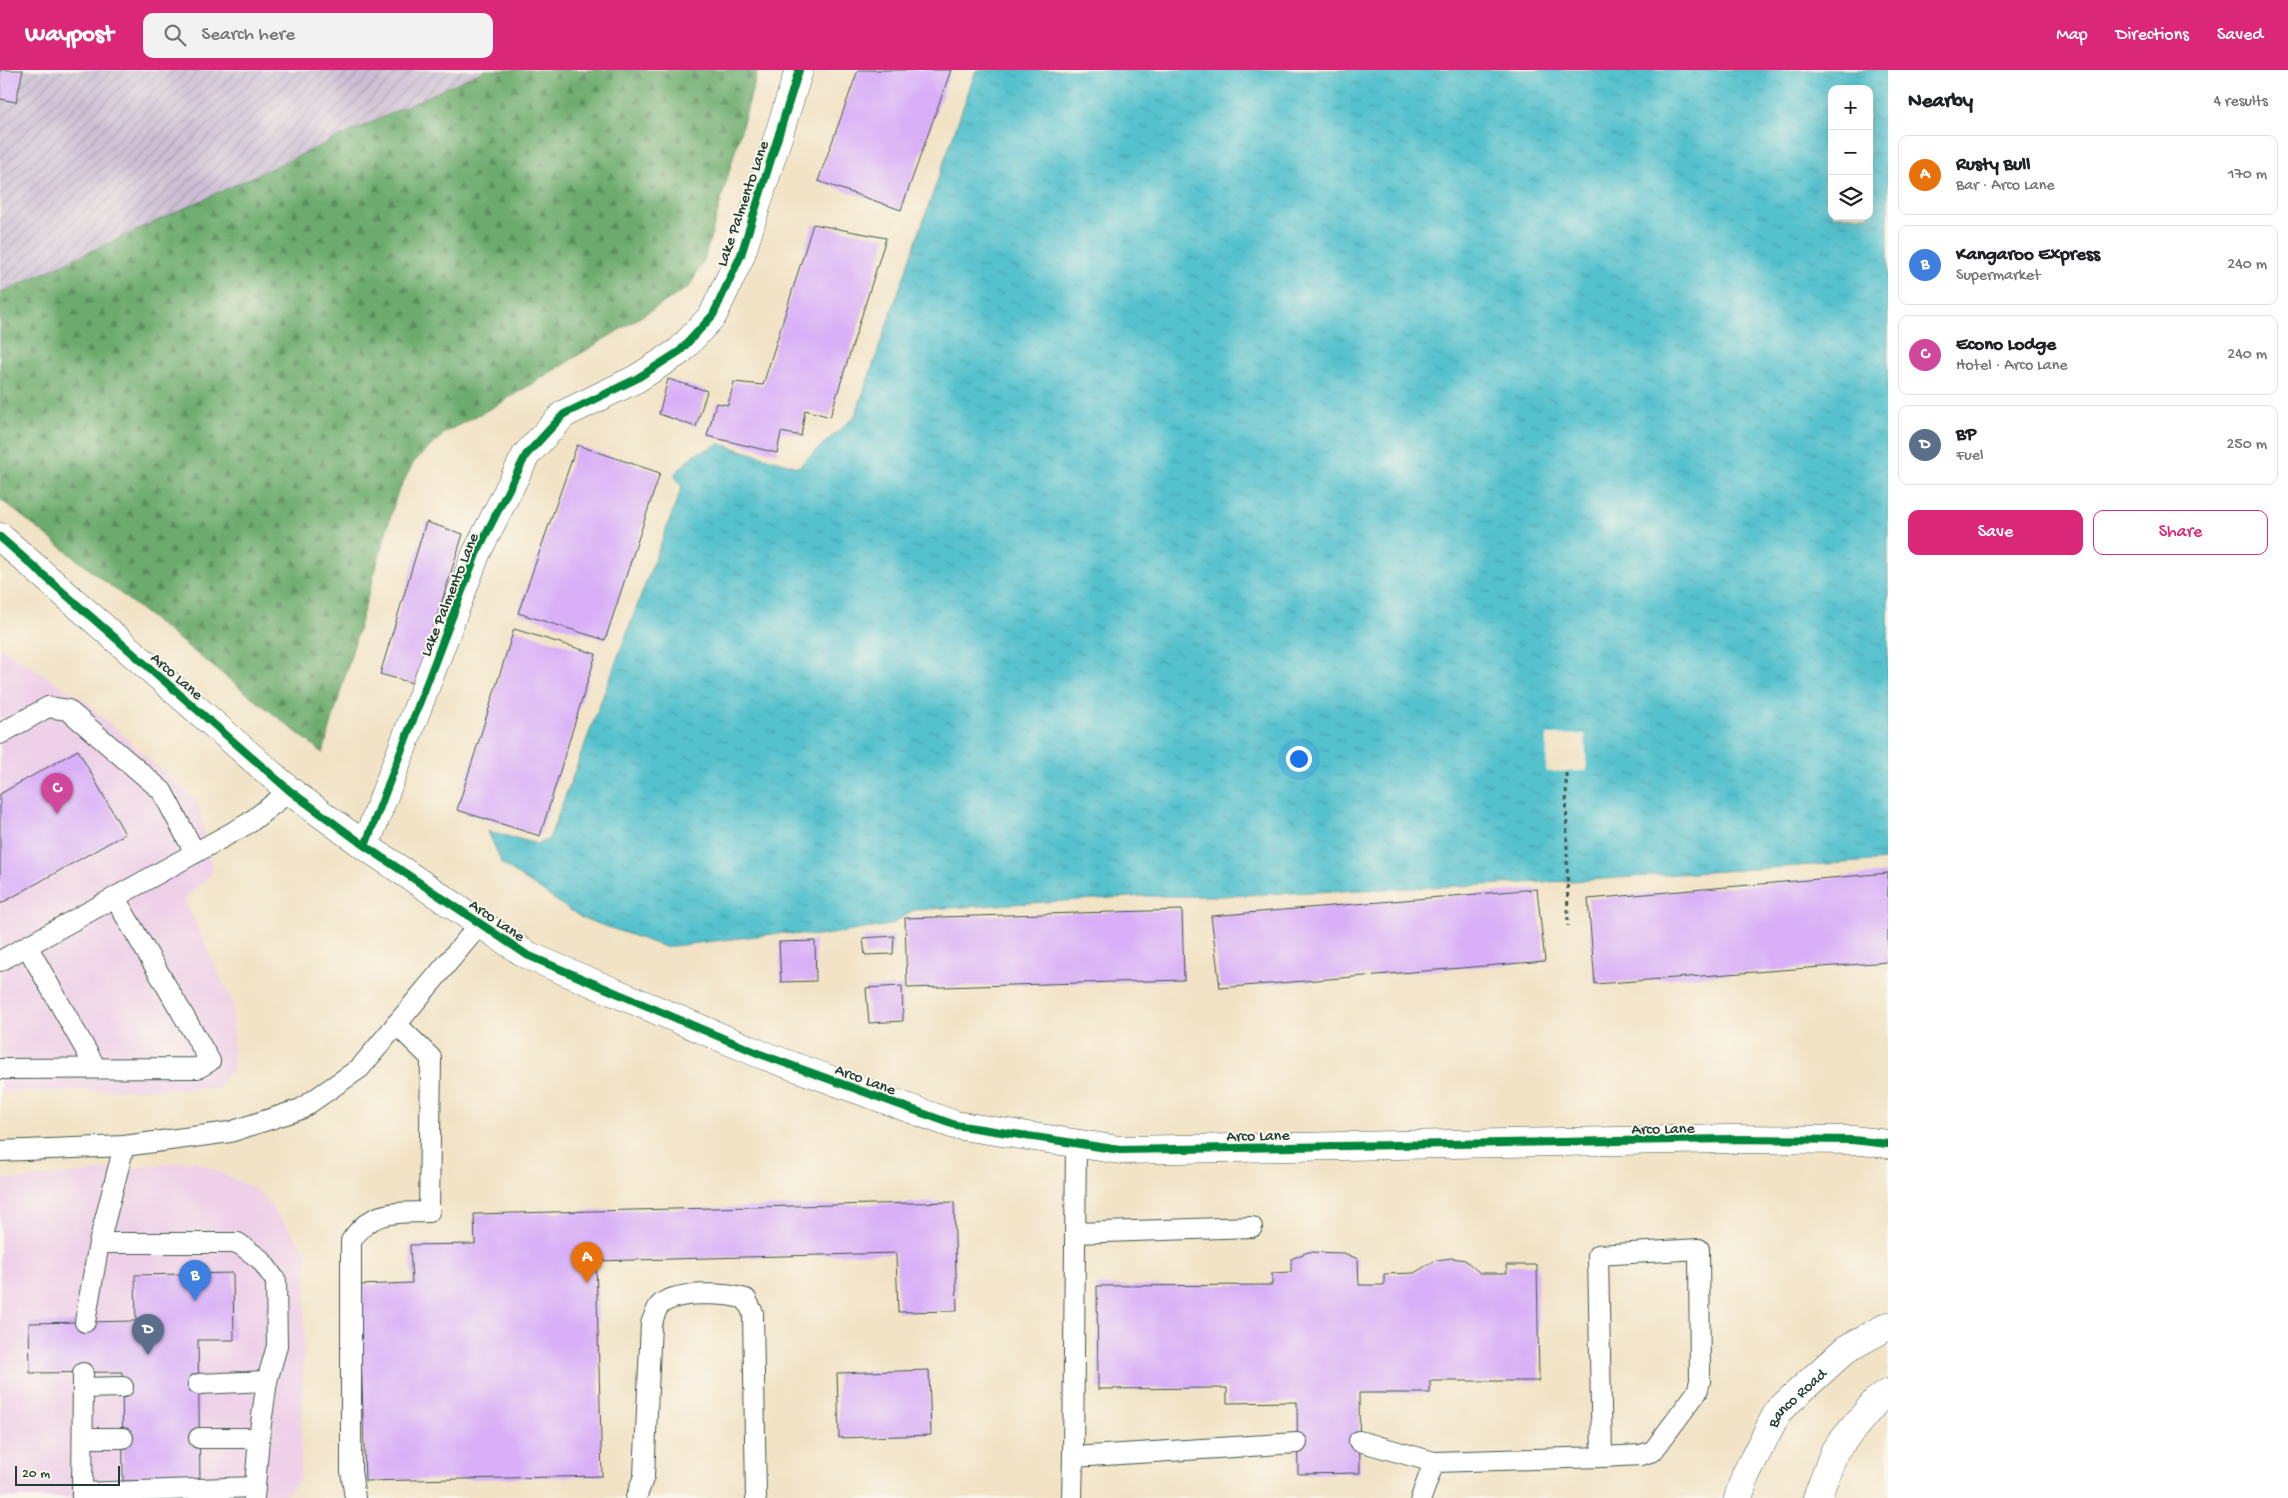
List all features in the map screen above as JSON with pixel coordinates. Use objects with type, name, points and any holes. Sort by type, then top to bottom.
[{"type":"street","name":"Lake Palmento Lane","points":[[365,846],[476,554],[526,455],[564,414],[636,379],[680,351],[713,315],[741,255],[799,70]]},
{"type":"street","name":"Arco Lane","points":[[0,537],[290,791],[365,846],[527,955],[760,1054],[956,1125],[1120,1150],[1729,1140],[1853,1140],[1888,1144]]},
{"type":"street","name":"Banco Road","points":[[1738,1498],[1746,1474],[1778,1411],[1846,1349],[1888,1326]]},
{"type":"street","points":[[1817,1498],[1835,1450],[1876,1401],[1888,1393]]},
{"type":"lane","points":[[0,734],[48,707],[68,710],[162,791],[195,853]]},
{"type":"lane","points":[[0,961],[249,823],[290,791]]},
{"type":"lane","points":[[0,1069],[198,1068],[210,1061],[115,898]]},
{"type":"lane","points":[[0,1150],[124,1146],[230,1132],[301,1109],[360,1068],[480,924]]},
{"type":"lane","points":[[27,946],[96,1068]]},
{"type":"lane","points":[[355,1498],[351,1471],[351,1241],[361,1226],[376,1217],[394,1213],[429,1212],[431,1058],[396,1024]]},
{"type":"lane","points":[[1072,1498],[1076,1143]]},
{"type":"lane","points":[[85,1322],[99,1243],[124,1146]]},
{"type":"lane","points":[[1075,1233],[1252,1227]]},
{"type":"lane","points":[[99,1243],[238,1243],[261,1260],[276,1281],[277,1346],[267,1381],[259,1438],[255,1493],[82,1496],[83,1380],[123,1387]]},
{"type":"lane","points":[[1359,1442],[1434,1462],[1602,1457],[1642,1455],[1652,1451],[1697,1392],[1700,1381],[1699,1249],[1598,1255],[1602,1457]]},
{"type":"lane","points":[[636,1498],[644,1476],[651,1324],[659,1306],[678,1296],[732,1295],[746,1299],[753,1312],[756,1498]]},
{"type":"lane","points":[[198,1384],[267,1381]]},
{"type":"lane","points":[[83,1438],[123,1438]]},
{"type":"lane","points":[[199,1438],[259,1438]]},
{"type":"lane","points":[[1072,1457],[1297,1442]]},
{"type":"lane","points":[[1421,1498],[1434,1462]]},
{"type":"path","points":[[1566,773],[1568,926]]},
{"type":"shaded area","points":[[0,70],[485,70],[0,293]]},
{"type":"shaded area","points":[[0,647],[84,700],[198,803],[213,873],[184,900],[233,1003],[233,1068],[217,1088],[0,1092]]},
{"type":"shaded area","points":[[195,1161],[258,1190],[307,1252],[300,1480],[282,1498],[0,1498],[0,1179],[20,1179]]},
{"type":"green space","points":[[485,70],[758,70],[704,260],[689,287],[499,404],[446,432],[414,462],[397,494],[323,753],[0,499],[0,293]]},
{"type":"water","points":[[976,70],[1888,70],[1888,860],[1572,881],[1221,896],[1146,896],[913,910],[891,925],[818,936],[781,933],[665,947],[582,918],[502,864],[488,831],[538,844],[549,839],[682,487],[674,475],[693,455],[720,444],[798,467],[855,416]]},
{"type":"pier","points":[[1585,734],[1587,771],[1546,772],[1547,735]]},
{"type":"building","points":[[0,70],[23,70],[16,102],[0,99]]},
{"type":"building","points":[[858,70],[951,70],[901,210],[818,181]]},
{"type":"building","points":[[813,224],[886,238],[830,417],[805,410],[801,436],[781,432],[777,453],[707,436],[716,403],[728,405],[734,382],[763,385]]},
{"type":"building","points":[[668,379],[707,391],[696,427],[659,414]]},
{"type":"building","points":[[577,445],[660,473],[605,640],[518,613]]},
{"type":"building","points":[[426,522],[463,534],[416,684],[380,674]]},
{"type":"building","points":[[514,629],[596,654],[540,836],[457,810]]},
{"type":"building","points":[[78,750],[125,834],[0,904],[0,794]]},
{"type":"building","points":[[1888,873],[1888,962],[1595,984],[1588,899]]},
{"type":"building","points":[[1537,889],[1545,961],[1220,988],[1211,916]]},
{"type":"building","points":[[1182,910],[1184,980],[907,988],[905,918]]},
{"type":"building","points":[[894,936],[893,954],[865,955],[863,938]]},
{"type":"building","points":[[815,941],[816,981],[781,982],[779,942]]},
{"type":"building","points":[[902,986],[903,1021],[869,1023],[866,988]]},
{"type":"building","points":[[954,1202],[957,1311],[898,1312],[896,1253],[596,1261],[602,1476],[365,1481],[359,1285],[412,1283],[410,1245],[475,1244],[474,1214]]},
{"type":"building","points":[[1308,1252],[1344,1253],[1358,1259],[1359,1285],[1384,1285],[1384,1274],[1414,1273],[1436,1260],[1452,1258],[1465,1260],[1480,1273],[1507,1273],[1506,1265],[1537,1265],[1539,1381],[1430,1381],[1430,1393],[1359,1393],[1360,1473],[1298,1474],[1297,1402],[1227,1403],[1227,1388],[1098,1389],[1097,1286],[1272,1285],[1272,1273],[1291,1272],[1291,1259]]},
{"type":"building","points":[[233,1273],[234,1340],[198,1340],[200,1480],[123,1481],[122,1372],[30,1373],[29,1323],[136,1321],[135,1275]]},
{"type":"building","points":[[929,1370],[931,1435],[839,1438],[837,1373]]},
{"type":"cycle path","points":[[365,846],[476,554],[526,455],[564,414],[636,379],[680,351],[713,315],[741,255],[799,70]]},
{"type":"cycle path","points":[[0,537],[290,791],[365,846],[527,955],[760,1054],[955,1125],[1120,1150],[1729,1139],[1853,1140],[1888,1144]]},
{"type":"place","name":"Econo Lodge","points":[[57,814]]},
{"type":"place","name":"Rusty Bull","points":[[587,1283]]},
{"type":"place","name":"Kangaroo Express","points":[[195,1301]]},
{"type":"place","name":"BP","points":[[148,1355]]}]
